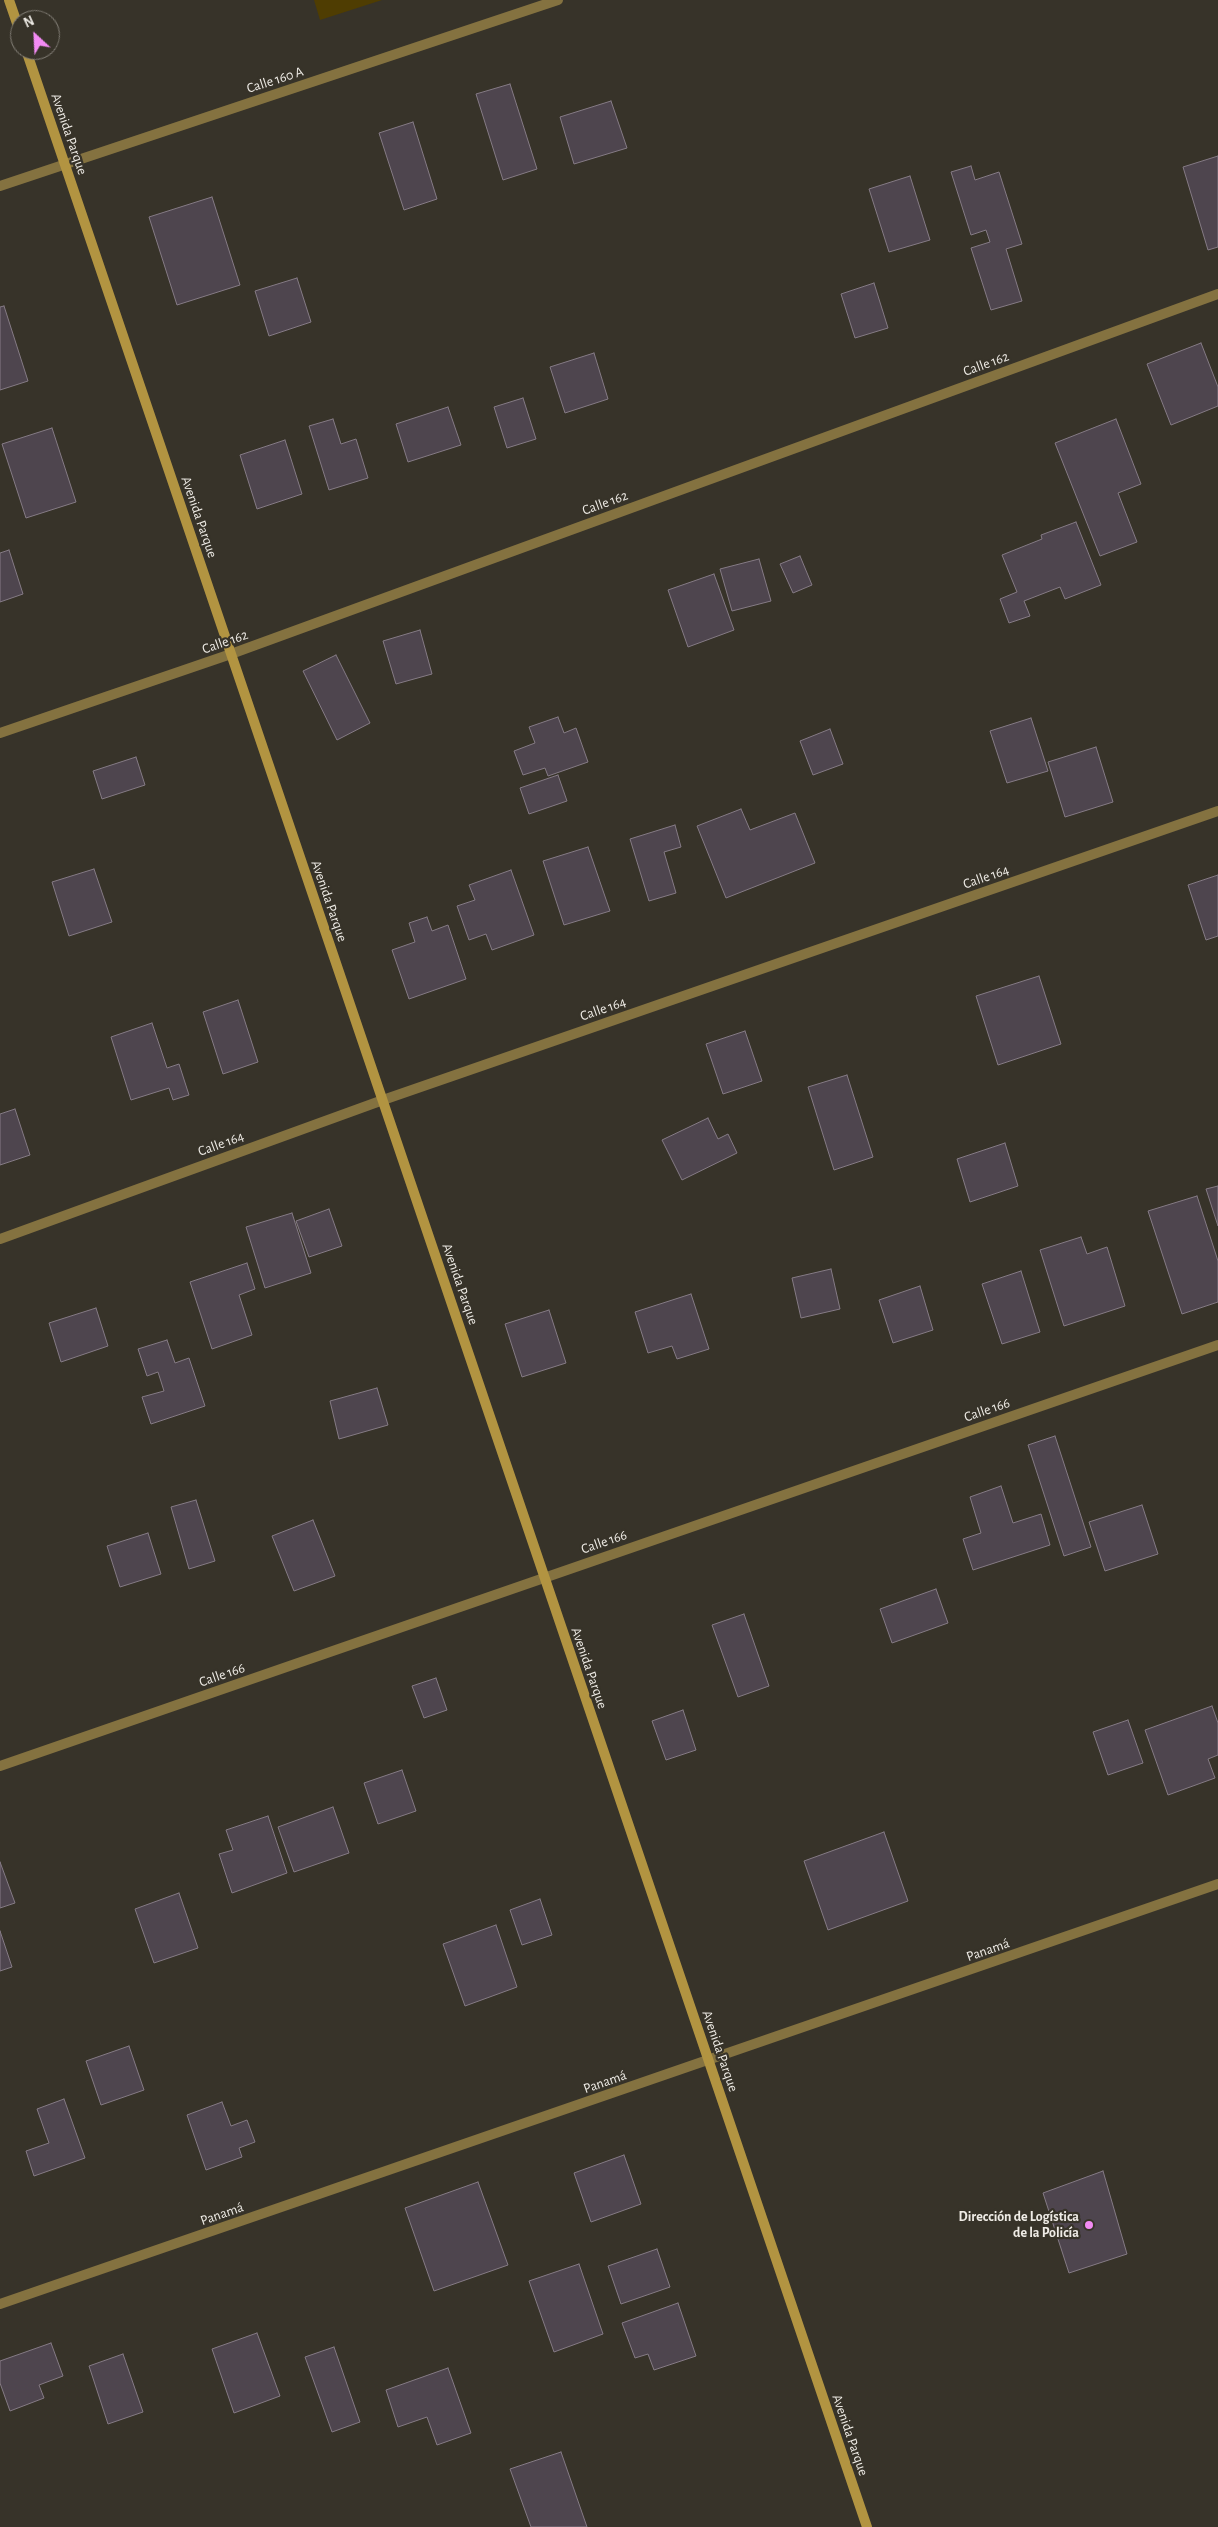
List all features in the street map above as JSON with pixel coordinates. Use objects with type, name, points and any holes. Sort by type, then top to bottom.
[{"type":"street","name":"Calle 160 A","points":[[0,186],[558,0]]},
{"type":"street","name":"Avenida Parque","points":[[29,60],[867,2527]]},
{"type":"street","name":"Calle 162","points":[[0,734],[231,654],[1218,294]]},
{"type":"street","name":"Calle 164","points":[[0,1239],[383,1100],[1218,811]]},
{"type":"street","name":"Calle 166","points":[[0,1766],[1218,1345]]},
{"type":"street","name":"Panamá","points":[[0,2304],[1218,1884]]},
{"type":"shaded area","points":[[314,0],[382,0],[320,20]]},
{"type":"building","points":[[510,84],[537,169],[503,180],[476,94]]},
{"type":"building","points":[[611,101],[627,148],[574,164],[560,117]]},
{"type":"building","points":[[413,122],[437,199],[404,210],[379,133]]},
{"type":"building","points":[[1218,156],[1218,247],[1208,250],[1183,167]]},
{"type":"building","points":[[971,166],[975,180],[999,172],[1022,244],[1006,249],[1022,301],[991,310],[971,248],[990,242],[986,230],[971,235],[951,172]]},
{"type":"building","points":[[910,176],[930,240],[889,252],[869,189]]},
{"type":"building","points":[[212,197],[240,285],[177,305],[149,217]]},
{"type":"building","points":[[297,278],[311,322],[269,336],[255,291]]},
{"type":"building","points":[[874,283],[888,328],[855,338],[841,294]]},
{"type":"building","points":[[4,306],[28,381],[0,390],[0,307]]},
{"type":"building","points":[[1201,343],[1218,387],[1218,406],[1171,425],[1147,364]]},
{"type":"building","points":[[594,353],[608,399],[565,413],[550,367]]},
{"type":"building","points":[[523,398],[536,439],[507,448],[494,407]]},
{"type":"building","points":[[448,407],[461,445],[408,462],[396,424]]},
{"type":"building","points":[[333,419],[341,444],[356,439],[368,478],[329,490],[309,426]]},
{"type":"building","points":[[1116,419],[1141,484],[1118,493],[1137,542],[1100,556],[1055,443]]},
{"type":"building","points":[[52,428],[76,502],[26,518],[2,444]]},
{"type":"building","points":[[285,440],[302,494],[257,509],[240,455]]},
{"type":"building","points":[[1076,522],[1101,585],[1065,599],[1060,587],[1024,601],[1030,616],[1009,623],[1000,599],[1017,592],[1002,555],[1042,539],[1041,535]]},
{"type":"building","points":[[9,550],[23,594],[0,602],[0,553]]},
{"type":"building","points":[[800,556],[812,585],[793,593],[780,564]]},
{"type":"building","points":[[759,559],[771,601],[732,611],[720,569]]},
{"type":"building","points":[[714,574],[734,630],[688,647],[668,590]]},
{"type":"building","points":[[420,630],[432,674],[396,684],[383,641]]},
{"type":"building","points":[[336,655],[370,723],[337,740],[303,671]]},
{"type":"building","points":[[558,717],[564,733],[576,728],[588,762],[548,776],[545,768],[523,775],[514,751],[535,743],[529,727]]},
{"type":"building","points":[[1031,718],[1048,771],[1007,783],[990,731]]},
{"type":"building","points":[[830,729],[843,764],[813,775],[800,741]]},
{"type":"building","points":[[1096,747],[1113,802],[1065,817],[1048,762]]},
{"type":"building","points":[[136,757],[145,785],[102,799],[93,771]]},
{"type":"building","points":[[558,775],[567,801],[529,814],[520,788]]},
{"type":"building","points":[[741,809],[750,830],[795,813],[815,863],[726,898],[697,826]]},
{"type":"building","points":[[675,825],[681,847],[664,852],[676,893],[649,901],[630,839]]},
{"type":"building","points":[[588,847],[610,911],[564,925],[543,861]]},
{"type":"building","points":[[94,869],[112,922],[69,936],[52,882]]},
{"type":"building","points":[[511,870],[534,935],[492,950],[486,934],[469,940],[457,906],[475,900],[469,885]]},
{"type":"building","points":[[1218,875],[1218,936],[1206,940],[1188,885]]},
{"type":"building","points":[[427,917],[432,931],[448,925],[466,979],[409,999],[392,950],[415,942],[409,923]]},
{"type":"building","points":[[1039,976],[1061,1044],[998,1065],[976,996]]},
{"type":"building","points":[[238,1000],[258,1062],[223,1074],[203,1012]]},
{"type":"building","points":[[152,1023],[167,1068],[179,1064],[189,1095],[173,1100],[169,1088],[131,1100],[111,1037]]},
{"type":"building","points":[[745,1031],[762,1081],[723,1094],[706,1044]]},
{"type":"building","points":[[847,1075],[873,1157],[834,1170],[808,1087]]},
{"type":"building","points":[[15,1109],[30,1155],[0,1165],[0,1114]]},
{"type":"building","points":[[708,1118],[718,1139],[728,1134],[737,1153],[682,1180],[662,1140]]},
{"type":"building","points":[[1005,1143],[1018,1186],[970,1202],[957,1159]]},
{"type":"building","points":[[1218,1186],[1218,1226],[1206,1189]]},
{"type":"building","points":[[1197,1196],[1218,1261],[1218,1302],[1182,1314],[1148,1211]]},
{"type":"building","points":[[329,1209],[342,1246],[309,1257],[296,1221]]},
{"type":"building","points":[[292,1213],[311,1273],[265,1288],[246,1227]]},
{"type":"building","points":[[1081,1237],[1087,1254],[1107,1247],[1125,1306],[1064,1326],[1040,1250]]},
{"type":"building","points":[[247,1263],[255,1289],[239,1295],[252,1335],[212,1349],[190,1282]]},
{"type":"building","points":[[831,1269],[840,1309],[801,1318],[792,1278]]},
{"type":"building","points":[[1021,1271],[1040,1332],[1002,1344],[982,1284]]},
{"type":"building","points":[[920,1286],[933,1330],[893,1343],[879,1300]]},
{"type":"building","points":[[691,1294],[709,1349],[677,1359],[672,1346],[648,1353],[635,1312]]},
{"type":"building","points":[[96,1308],[108,1346],[61,1362],[49,1323]]},
{"type":"building","points":[[549,1310],[566,1363],[522,1377],[505,1324]]},
{"type":"building","points":[[167,1340],[175,1363],[189,1358],[205,1406],[151,1424],[142,1397],[164,1391],[158,1372],[147,1376],[138,1349]]},
{"type":"building","points":[[377,1388],[388,1425],[339,1439],[330,1401]]},
{"type":"building","points":[[1055,1436],[1091,1547],[1064,1556],[1028,1445]]},
{"type":"building","points":[[1001,1486],[1013,1523],[1041,1514],[1050,1545],[973,1570],[963,1539],[981,1533],[970,1497]]},
{"type":"building","points":[[196,1500],[215,1561],[189,1569],[171,1507]]},
{"type":"building","points":[[1142,1505],[1158,1554],[1105,1571],[1089,1522]]},
{"type":"building","points":[[313,1520],[335,1576],[294,1591],[272,1536]]},
{"type":"building","points":[[148,1533],[161,1574],[120,1587],[107,1546]]},
{"type":"building","points":[[936,1589],[948,1623],[892,1643],[880,1609]]},
{"type":"building","points":[[744,1614],[769,1686],[738,1697],[712,1625]]},
{"type":"building","points":[[436,1678],[447,1710],[424,1718],[412,1686]]},
{"type":"building","points":[[1212,1706],[1218,1723],[1218,1755],[1208,1759],[1215,1778],[1168,1795],[1145,1730]]},
{"type":"building","points":[[683,1710],[696,1750],[666,1760],[652,1721]]},
{"type":"building","points":[[1128,1720],[1143,1763],[1108,1775],[1093,1732]]},
{"type":"building","points":[[402,1770],[416,1811],[378,1824],[364,1783]]},
{"type":"building","points":[[333,1807],[349,1853],[294,1872],[278,1827]]},
{"type":"building","points":[[268,1816],[287,1873],[232,1893],[219,1854],[233,1850],[226,1830]]},
{"type":"building","points":[[884,1832],[908,1901],[828,1930],[804,1861]]},
{"type":"building","points":[[0,1862],[15,1903],[0,1908]]},
{"type":"building","points":[[179,1893],[198,1948],[154,1963],[135,1909]]},
{"type":"building","points":[[540,1899],[552,1935],[522,1945],[510,1910]]},
{"type":"building","points":[[496,1925],[517,1987],[465,2006],[443,1944]]},
{"type":"building","points":[[0,1931],[12,1967],[0,1971]]},
{"type":"building","points":[[129,2046],[144,2090],[101,2105],[86,2061]]},
{"type":"building","points":[[64,2099],[85,2158],[34,2176],[26,2151],[49,2143],[37,2109]]},
{"type":"building","points":[[222,2102],[231,2126],[247,2120],[255,2142],[239,2148],[242,2157],[206,2170],[187,2115]]},
{"type":"building","points":[[624,2155],[641,2204],[591,2222],[574,2173]]},
{"type":"building","points":[[1103,2171],[1127,2254],[1069,2273],[1043,2193]]},
{"type":"building","points":[[478,2182],[508,2265],[434,2291],[405,2208]]},
{"type":"building","points":[[657,2249],[670,2287],[621,2304],[608,2266]]},
{"type":"building","points":[[579,2264],[603,2334],[554,2352],[529,2281]]},
{"type":"building","points":[[678,2303],[696,2356],[654,2370],[648,2354],[635,2358],[622,2323]]},
{"type":"building","points":[[257,2333],[280,2396],[234,2413],[212,2349]]},
{"type":"building","points":[[51,2343],[63,2376],[39,2385],[44,2398],[10,2411],[0,2383],[0,2361]]},
{"type":"building","points":[[334,2347],[360,2422],[332,2432],[305,2357]]},
{"type":"building","points":[[123,2354],[143,2412],[108,2424],[89,2366]]},
{"type":"building","points":[[448,2368],[471,2433],[437,2445],[427,2417],[398,2427],[386,2390]]},
{"type":"building","points":[[561,2452],[587,2527],[531,2527],[510,2469]]},
{"type":"place","name":"Dirección de Logística de la Policía","points":[[1089,2225]]}]
